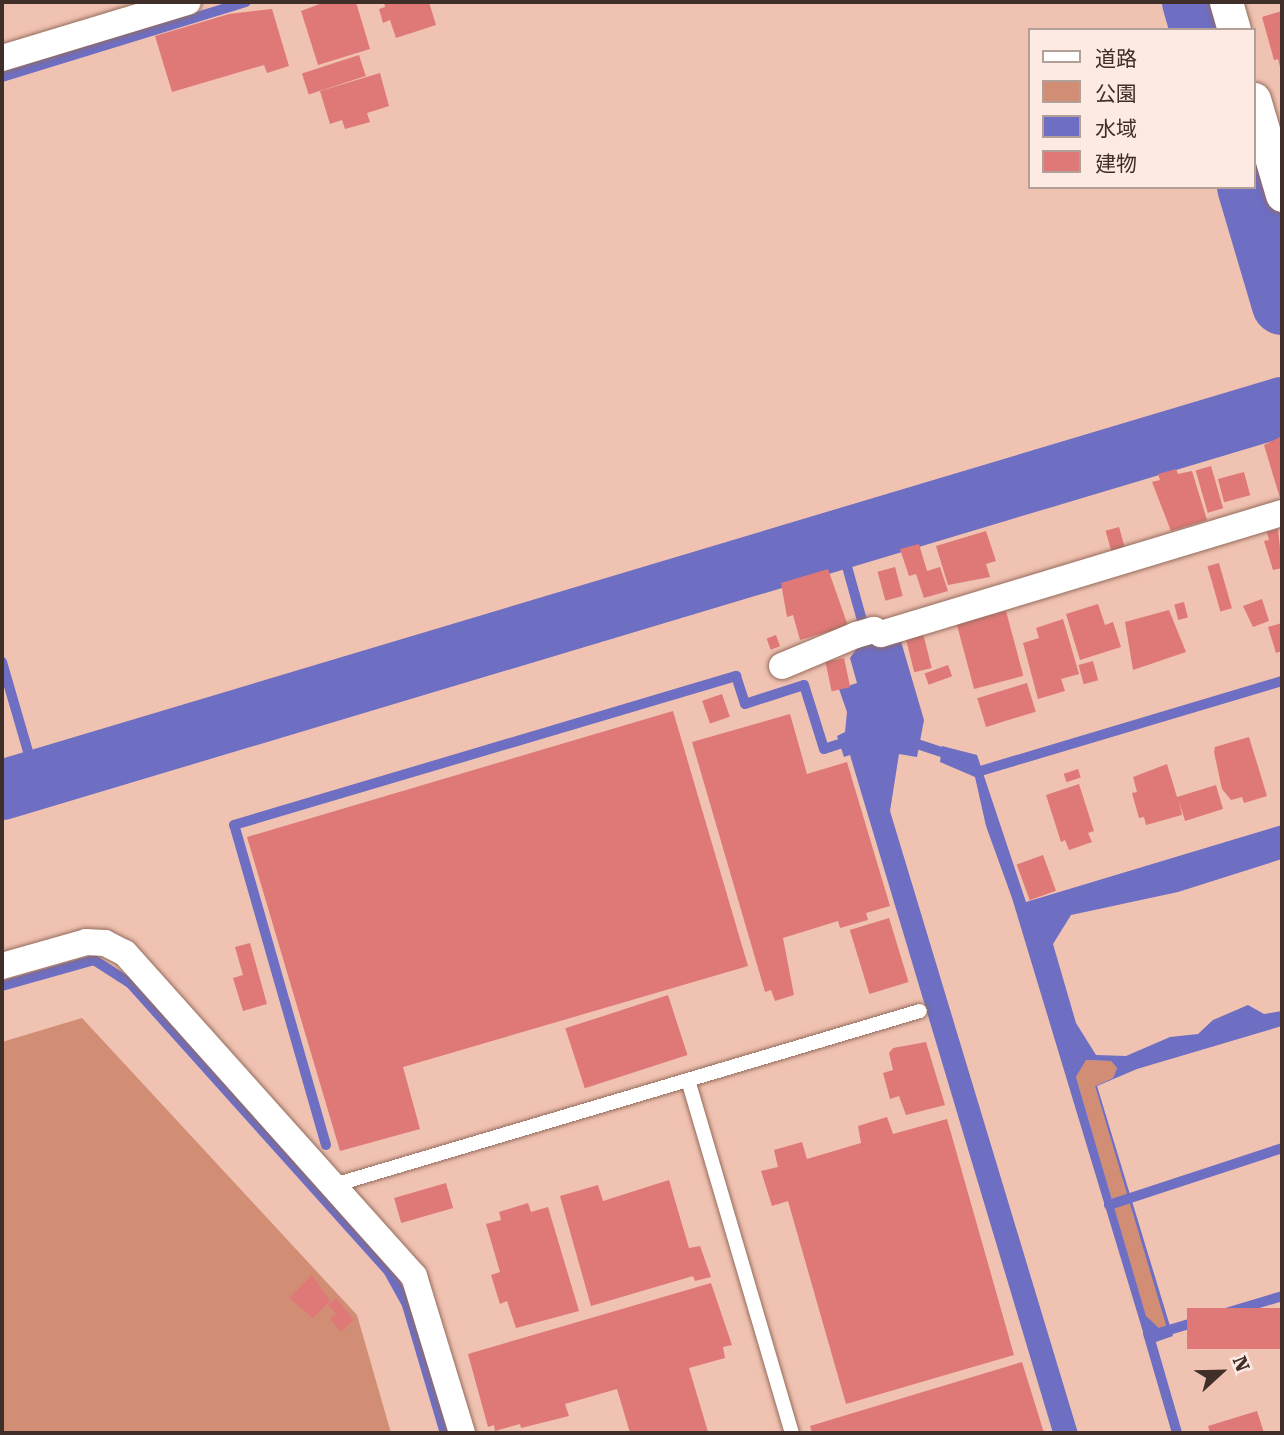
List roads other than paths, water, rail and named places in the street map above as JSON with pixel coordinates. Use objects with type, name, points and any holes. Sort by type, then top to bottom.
[{"type":"street","points":[[2,58],[188,2]]},
{"type":"street","points":[[1226,2],[1233,28]]},
{"type":"street","points":[[1256,106],[1282,195]]},
{"type":"street","points":[[782,666],[865,633],[881,634],[1282,513]]},
{"type":"street","points":[[2,966],[86,942],[105,943],[125,953],[414,1276],[462,1433]]},
{"type":"lane","points":[[334,1185],[920,1011]]},
{"type":"lane","points":[[688,1080],[792,1433]]},
{"type":"water","points":[[900,638],[924,720],[917,757],[899,754],[890,811],[1078,1433],[1053,1433],[850,755],[844,757],[837,736],[845,732],[847,712],[839,689],[857,683],[850,658],[862,641]]},
{"type":"water","points":[[942,746],[977,755],[1026,902],[1282,825],[1282,859],[1178,892],[1071,915],[1053,944],[1076,1023],[1096,1055],[1126,1056],[1170,1037],[1198,1034],[1213,1020],[1248,1005],[1264,1014],[1282,1011],[1282,1026],[1137,1069],[1097,1086],[1173,1336],[1147,1345],[1012,898],[986,826],[975,777],[940,762]],"holes":[[[1086,1060],[1111,1061],[1117,1068],[1113,1078],[1095,1086],[1167,1328],[1160,1329],[1146,1316],[1076,1077]]]},
{"type":"waterway","points":[[2,77],[246,2]]},
{"type":"waterway","points":[[1192,2],[1199,28]]},
{"type":"waterway","points":[[1248,189],[1282,305]]},
{"type":"waterway","points":[[2,790],[1282,407]]},
{"type":"waterway","points":[[839,538],[865,631]]},
{"type":"waterway","points":[[2,662],[36,779]]},
{"type":"waterway","points":[[326,1145],[234,825],[736,676],[745,704],[804,685],[824,749],[852,740]]},
{"type":"waterway","points":[[977,772],[1282,681]]},
{"type":"waterway","points":[[908,741],[954,756]]},
{"type":"waterway","points":[[2,986],[94,960],[130,983],[389,1272],[407,1305],[445,1433]]},
{"type":"waterway","points":[[1109,1205],[1282,1148]]},
{"type":"waterway","points":[[1159,1333],[1282,1296]]},
{"type":"waterway","points":[[1148,1333],[1177,1433]]}]
